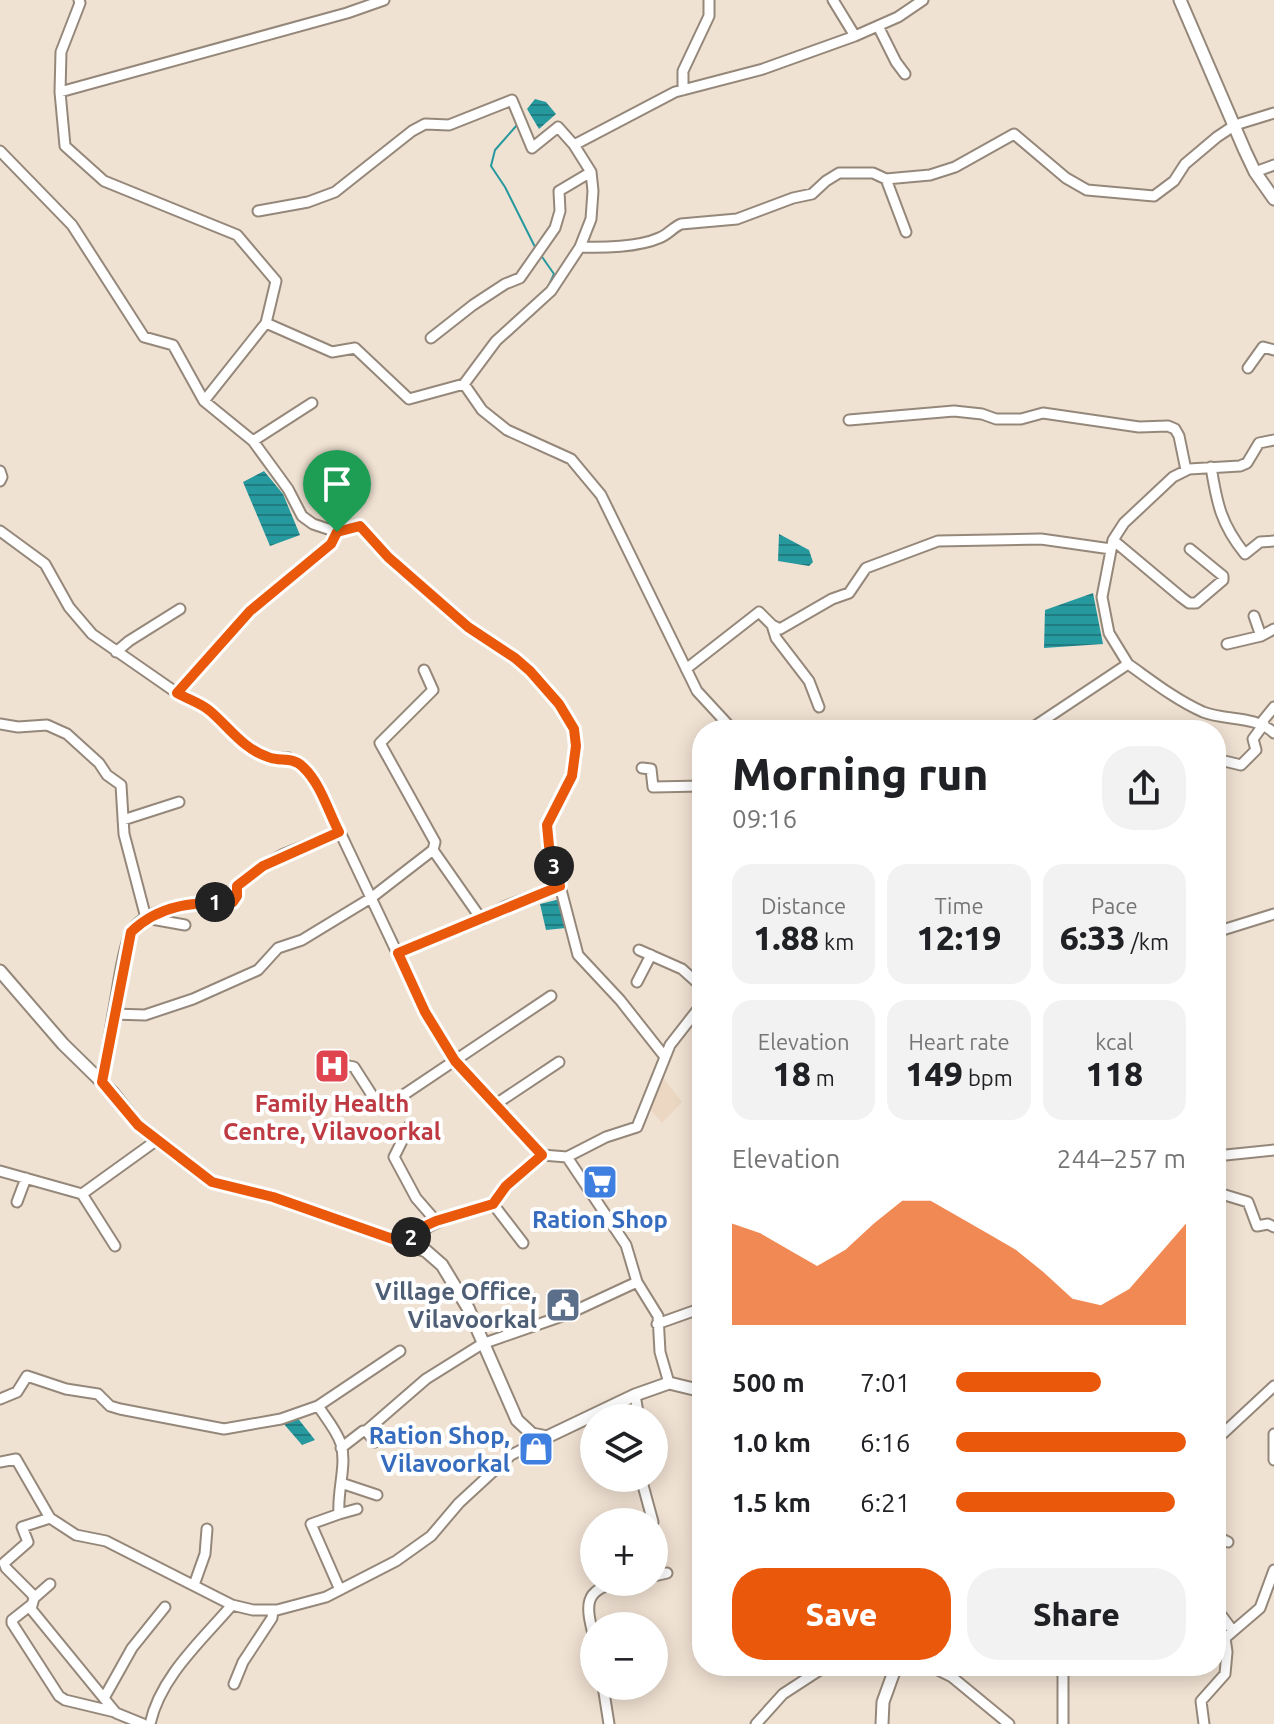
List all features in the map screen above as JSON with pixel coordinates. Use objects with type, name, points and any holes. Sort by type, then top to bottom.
[{"type":"street","points":[[79,0],[61,52],[60,92],[65,146],[104,181],[237,235],[276,281],[266,323],[204,401]]},
{"type":"street","points":[[60,92],[333,18],[384,0]]},
{"type":"street","points":[[683,90],[686,61],[709,16],[709,0]]},
{"type":"street","points":[[833,0],[855,36]]},
{"type":"street","points":[[574,145],[683,90],[763,69],[855,36],[898,17],[923,0]]},
{"type":"street","points":[[1180,0],[1255,172],[1274,199]]},
{"type":"street","points":[[878,26],[905,74]]},
{"type":"street","points":[[258,211],[308,202],[335,192],[425,124],[449,125],[512,100],[532,148],[558,127],[591,172],[591,219],[580,247],[551,291],[496,341],[464,384],[409,399],[355,348],[332,352],[266,323]]},
{"type":"street","points":[[580,247],[650,241],[663,237],[672,227],[681,224],[737,219],[812,194],[839,173],[873,173],[886,179],[930,175],[955,167],[1014,134],[1066,178],[1087,190],[1154,196],[1174,181],[1185,164],[1217,137],[1235,125],[1274,113]]},
{"type":"street","points":[[0,151],[72,225],[144,337],[173,345],[204,401],[253,441],[288,489],[302,516],[313,524],[337,532],[360,526],[388,557],[468,627],[515,658],[559,704],[574,729],[576,746],[572,776],[547,825],[549,846],[578,955],[620,1000],[665,1057]]},
{"type":"street","points":[[1255,172],[1274,165]]},
{"type":"street","points":[[431,338],[473,305],[520,278],[550,237],[560,211],[559,191],[591,172]]},
{"type":"street","points":[[886,179],[906,232]]},
{"type":"street","points":[[1248,368],[1263,347],[1274,350]]},
{"type":"street","points":[[464,384],[482,410],[507,430],[571,459],[601,495],[697,691],[724,720]]},
{"type":"street","points":[[253,441],[312,403]]},
{"type":"street","points":[[849,420],[954,411],[996,419],[1021,419],[1043,413],[1139,427],[1168,426],[1175,429],[1179,436],[1186,470]]},
{"type":"street","points":[[1274,440],[1259,443],[1247,463],[1240,466],[1186,470],[1173,477],[1124,523],[1112,545],[1102,597],[1109,633],[1128,664],[1204,712],[1263,723],[1274,733]]},
{"type":"street","points":[[1211,467],[1218,509],[1227,529],[1245,554],[1260,542],[1274,541]]},
{"type":"street","points":[[0,471],[0,481]]},
{"type":"street","points":[[0,531],[45,564],[69,607],[92,634],[177,693],[208,709],[237,739],[269,758],[289,758],[302,766],[321,792],[425,1012],[455,1061],[542,1155],[567,1157],[606,1137],[637,1127],[670,1045],[692,1017]]},
{"type":"street","points":[[177,693],[250,611],[331,544],[337,532]]},
{"type":"street","points":[[686,669],[759,612],[780,629],[832,599],[849,593],[866,568],[938,541],[1041,539],[1112,545],[1189,603],[1196,603],[1223,580],[1223,576],[1190,549]]},
{"type":"street","points":[[116,652],[180,609]]},
{"type":"street","points":[[1254,616],[1261,636]]},
{"type":"street","points":[[772,625],[776,638],[809,681],[819,707]]},
{"type":"street","points":[[1227,644],[1261,636],[1274,629]]},
{"type":"street","points":[[1044,720],[1128,664]]},
{"type":"street","points":[[113,1014],[145,1015],[193,999],[258,970],[278,948],[302,940],[371,898],[433,850],[435,842],[380,743],[433,690],[424,670]]},
{"type":"street","points":[[1226,761],[1241,765],[1256,750],[1253,739],[1274,707]]},
{"type":"street","points":[[0,724],[18,727],[47,725],[67,734],[121,785],[130,862],[146,918]]},
{"type":"street","points":[[642,768],[651,769],[653,787],[692,786]]},
{"type":"street","points":[[123,820],[179,802]]},
{"type":"street","points":[[102,1082],[131,932],[146,918],[181,905],[233,902],[237,896],[237,886],[263,866],[339,832]]},
{"type":"street","points":[[433,850],[482,920]]},
{"type":"street","points":[[398,953],[560,886]]},
{"type":"street","points":[[1226,929],[1274,914]]},
{"type":"street","points":[[146,918],[185,925]]},
{"type":"street","points":[[639,950],[682,969],[692,978]]},
{"type":"street","points":[[637,982],[651,955]]},
{"type":"street","points":[[0,971],[138,1125],[212,1182],[273,1197],[426,1251],[442,1265],[468,1308],[517,1420],[532,1434],[547,1437]]},
{"type":"street","points":[[349,1066],[354,1067],[379,1106],[390,1104],[551,996]]},
{"type":"street","points":[[496,1104],[559,1062]]},
{"type":"street","points":[[410,1125],[394,1157],[416,1198],[436,1221]]},
{"type":"street","points":[[82,1194],[157,1140]]},
{"type":"street","points":[[1226,1155],[1274,1150]]},
{"type":"street","points":[[404,1243],[423,1227],[436,1221],[493,1204],[506,1186],[542,1155]]},
{"type":"street","points":[[567,1157],[626,1245],[637,1282],[658,1316],[660,1352],[669,1383]]},
{"type":"street","points":[[0,1171],[82,1194],[115,1246]]},
{"type":"street","points":[[17,1202],[26,1178]]},
{"type":"street","points":[[1226,1195],[1248,1202],[1257,1226],[1268,1224],[1274,1227]]},
{"type":"street","points":[[493,1204],[523,1243]]},
{"type":"street","points":[[341,1448],[366,1431],[426,1379],[482,1344],[568,1314],[637,1282]]},
{"type":"street","points":[[657,1324],[692,1312]]},
{"type":"street","points":[[0,1399],[17,1392],[27,1376],[66,1389],[98,1394],[110,1406],[120,1409],[224,1429],[281,1419],[318,1406],[400,1351]]},
{"type":"street","points":[[0,1462],[16,1459],[50,1518],[76,1535],[106,1541],[232,1605],[253,1610],[273,1610],[326,1597],[396,1561],[431,1536],[459,1503],[511,1455],[635,1395],[669,1383],[692,1389]]},
{"type":"street","points":[[1226,1428],[1274,1386]]},
{"type":"street","points":[[635,1395],[637,1404]]},
{"type":"street","points":[[318,1406],[341,1448],[339,1514]]},
{"type":"street","points":[[366,1431],[375,1442]]},
{"type":"street","points":[[1274,1434],[1274,1460]]},
{"type":"street","points":[[341,1483],[377,1495]]},
{"type":"street","points":[[340,1590],[311,1524],[357,1509]]},
{"type":"street","points":[[50,1518],[22,1527],[28,1542],[4,1563],[32,1602],[31,1609],[116,1713]]},
{"type":"street","points":[[194,1585],[205,1554],[207,1529]]},
{"type":"street","points":[[1226,1635],[1260,1608],[1274,1570]]},
{"type":"street","points":[[50,1584],[12,1623],[59,1696],[143,1724]]},
{"type":"street","points":[[150,1724],[154,1705],[182,1663],[232,1605]]},
{"type":"street","points":[[104,1698],[132,1648],[165,1607]]},
{"type":"street","points":[[234,1684],[243,1662],[272,1618],[273,1610]]},
{"type":"street","points":[[1226,1622],[1233,1631]]},
{"type":"street","points":[[756,1724],[783,1694],[811,1676]]},
{"type":"street","points":[[882,1724],[883,1702],[892,1676]]},
{"type":"street","points":[[950,1676],[1009,1724]]},
{"type":"street","points":[[1063,1676],[1063,1724]]},
{"type":"street","points":[[1204,1724],[1201,1701],[1223,1676]]},
{"type":"street","points":[[605,1700],[609,1724]]},
{"type":"shaded area","name":"Family Health Centre, Vilavoorkal","points":[[343,1051],[348,1074],[322,1080],[317,1057]]},
{"type":"shaded area","points":[[660,1074],[682,1102],[662,1123],[649,1108]]},
{"type":"water","points":[[535,99],[546,102],[556,114],[539,129],[527,109]]},
{"type":"water","points":[[264,471],[283,494],[300,535],[270,546],[243,482]]},
{"type":"water","points":[[779,534],[809,550],[813,562],[809,566],[778,561]]},
{"type":"water","points":[[1093,593],[1103,644],[1044,648],[1045,610]]},
{"type":"water","points":[[560,899],[566,928],[546,930],[540,904]]},
{"type":"water","points":[[296,1416],[315,1440],[302,1445],[283,1423]]},
{"type":"waterway","points":[[517,125],[495,150],[491,166],[536,249]]},
{"type":"waterway","points":[[540,254],[554,274],[548,287]]},
{"type":"place","name":"Family Health Centre, Vilavoorkal","points":[[332,1066]]},
{"type":"place","name":"Ration Shop","points":[[600,1182]]},
{"type":"place","name":"Village Office, Vilavoorkal","points":[[563,1305]]},
{"type":"place","name":"Ration Shop, Vilavoorkal","points":[[536,1449]]},
{"type":"route","points":[[360,526],[388,557],[468,627],[530,671],[559,704],[574,729],[576,746],[572,776],[547,825],[549,846],[560,886],[398,953],[425,1012],[455,1061],[542,1155],[506,1186],[493,1204],[436,1221],[423,1227],[404,1243],[273,1197],[212,1182],[138,1125],[102,1082],[131,932],[146,918],[181,905],[233,902],[237,896],[237,886],[263,866],[339,832],[321,792],[302,766],[289,758],[269,758],[253,749],[237,739],[208,709],[177,693],[250,611],[331,544],[337,532],[360,526]]}]
